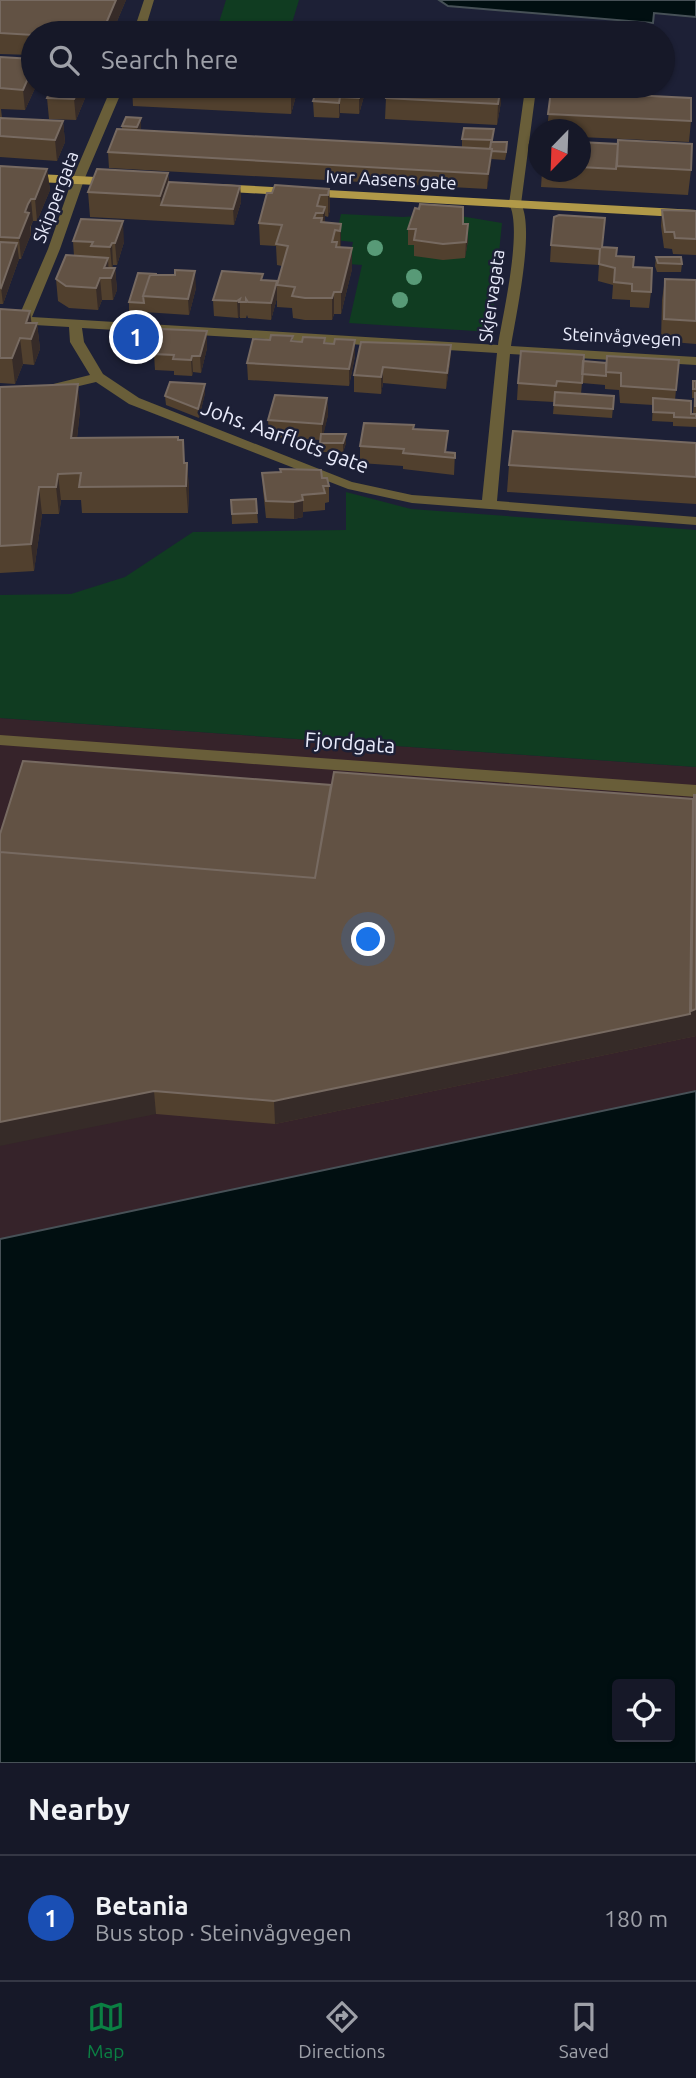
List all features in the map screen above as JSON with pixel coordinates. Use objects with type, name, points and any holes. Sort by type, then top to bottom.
[{"type":"main road","points":[[0,176],[129,183]]},
{"type":"main road","name":"Ivar Aasens gate","points":[[198,187],[696,214]]},
{"type":"street","points":[[142,21],[149,0]]},
{"type":"street","name":"Skippergata","points":[[23,320],[54,250],[78,180],[113,98]]},
{"type":"street","name":"Skjervagata","points":[[489,506],[503,353],[511,319],[521,232],[519,211],[515,204],[529,98]]},
{"type":"street","name":"Steinvågvegen","points":[[0,319],[503,353],[696,361]]},
{"type":"street","name":"Johs. Aarflots gate","points":[[75,324],[77,342],[98,377],[124,395],[158,412],[348,485],[412,499],[696,521]]},
{"type":"street","points":[[0,397],[37,392],[98,377]]},
{"type":"street","points":[[496,435],[514,435]]},
{"type":"street","name":"Fjordgata","points":[[0,740],[696,791]]},
{"type":"shaded area","points":[[439,0],[696,0],[696,17],[654,13],[653,21],[629,21],[448,6]]},
{"type":"shaded area","points":[[0,718],[696,767],[696,1091],[0,1239]]},
{"type":"shaded area","points":[[696,1091],[696,1763],[0,1763],[0,1239]]},
{"type":"green space","points":[[226,0],[299,0],[293,21],[219,21]]},
{"type":"green space","points":[[341,214],[403,217],[448,214],[502,223],[491,332],[349,323],[362,265],[348,264],[353,242],[335,240]]},
{"type":"green space","points":[[346,492],[411,509],[696,530],[696,767],[0,718],[0,595],[71,594],[125,577],[193,532],[346,530]]},
{"type":"building","points":[[0,0],[116,0],[107,21],[21,21],[21,34],[0,33]]},
{"type":"building","points":[[0,57],[21,58],[21,90],[0,88]]},
{"type":"building","points":[[314,98],[340,98],[339,103],[313,101]]},
{"type":"building","points":[[386,98],[499,98],[498,104]]},
{"type":"building","points":[[550,98],[691,98],[691,121],[548,114]]},
{"type":"building","points":[[126,117],[141,118],[137,127],[122,126]]},
{"type":"building","points":[[0,118],[63,121],[55,140],[0,136]]},
{"type":"building","points":[[464,128],[494,129],[492,140],[462,139]]},
{"type":"building","points":[[117,129],[492,149],[488,174],[108,152]]},
{"type":"building","points":[[618,140],[692,144],[691,170],[617,166]]},
{"type":"building","points":[[491,142],[507,142],[506,152],[492,151]]},
{"type":"building","points":[[591,143],[618,144],[616,169],[591,168]]},
{"type":"building","points":[[0,166],[47,169],[35,199],[31,199],[28,204],[25,212],[29,213],[19,238],[0,237]]},
{"type":"building","points":[[97,169],[168,173],[160,196],[88,192]]},
{"type":"building","points":[[169,182],[240,186],[233,209],[161,205]]},
{"type":"building","points":[[275,185],[329,189],[328,195],[320,195],[317,206],[325,207],[323,213],[316,213],[314,218],[322,218],[321,222],[341,224],[340,231],[335,230],[332,242],[337,242],[336,247],[352,248],[341,292],[334,292],[332,298],[292,296],[295,287],[277,285],[288,246],[276,244],[282,225],[259,223],[267,193],[272,193]]},
{"type":"building","points":[[420,204],[463,207],[463,224],[468,224],[466,242],[443,244],[414,240],[416,229],[408,229],[415,208],[419,209]]},
{"type":"building","points":[[662,210],[696,211],[696,239],[675,238],[674,232],[665,232]]},
{"type":"building","points":[[554,217],[605,218],[602,247],[617,248],[616,256],[634,257],[633,267],[652,268],[651,292],[632,291],[632,284],[614,282],[615,268],[599,264],[600,249],[551,245]]},
{"type":"building","points":[[81,219],[123,221],[115,243],[110,247],[91,246],[93,242],[73,241]]},
{"type":"building","points":[[0,242],[17,243],[1,288],[0,287]]},
{"type":"building","points":[[66,255],[108,258],[104,268],[115,268],[111,278],[100,278],[96,288],[66,286],[56,279]]},
{"type":"building","points":[[656,257],[681,257],[682,264],[658,263]]},
{"type":"building","points":[[175,270],[195,271],[188,299],[143,296],[150,275],[175,275]]},
{"type":"building","points":[[222,271],[263,274],[261,280],[277,281],[271,303],[248,302],[246,299],[246,302],[239,302],[240,299],[213,300]]},
{"type":"building","points":[[138,273],[156,274],[150,275],[143,296],[144,303],[129,302]]},
{"type":"building","points":[[665,279],[696,280],[696,321],[664,319]]},
{"type":"building","points":[[0,309],[30,311],[26,323],[37,323],[31,339],[20,338],[12,358],[0,358]]},
{"type":"building","points":[[162,329],[207,331],[200,356],[192,356],[191,360],[173,359],[174,355],[154,354]]},
{"type":"building","points":[[271,335],[293,336],[291,341],[302,342],[303,337],[325,338],[324,343],[334,344],[335,339],[355,340],[349,369],[247,363],[253,339],[270,340]]},
{"type":"building","points":[[361,342],[451,345],[447,373],[383,367],[381,377],[354,375]]},
{"type":"building","points":[[521,351],[584,355],[582,383],[557,381],[556,386],[518,383]]},
{"type":"building","points":[[607,356],[679,360],[676,390],[621,386],[621,373],[606,372]]},
{"type":"building","points":[[583,361],[606,363],[606,376],[582,374]]},
{"type":"building","points":[[170,382],[205,384],[198,409],[165,396]]},
{"type":"building","points":[[78,384],[71,438],[178,437],[178,440],[183,440],[184,463],[187,463],[186,486],[79,487],[81,473],[58,474],[56,487],[39,487],[31,544],[0,546],[0,387]]},
{"type":"building","points":[[555,392],[614,396],[613,409],[554,405]]},
{"type":"building","points":[[275,395],[327,398],[322,424],[268,420]]},
{"type":"building","points":[[653,398],[691,401],[691,414],[696,414],[696,418],[653,412]]},
{"type":"building","points":[[364,423],[414,425],[413,429],[448,431],[445,452],[455,453],[455,458],[403,453],[404,449],[360,446]]},
{"type":"building","points":[[513,431],[696,443],[696,477],[509,465]]},
{"type":"building","points":[[321,434],[346,434],[343,443],[320,443]]},
{"type":"building","points":[[280,469],[321,470],[322,478],[327,478],[329,486],[323,486],[325,493],[302,495],[303,500],[266,501],[262,473],[281,472]]},
{"type":"building","points":[[256,499],[257,513],[232,514],[231,500]]},
{"type":"building","points":[[23,761],[331,785],[315,878],[0,852],[0,834]]},
{"type":"building","points":[[334,772],[693,799],[690,1014],[274,1101],[154,1091],[0,1122],[0,852],[315,878]]},
{"type":"building","points":[[694,795],[696,1009],[691,1011]]},
{"type":"place","name":"Betania","points":[[136,337]]}]
